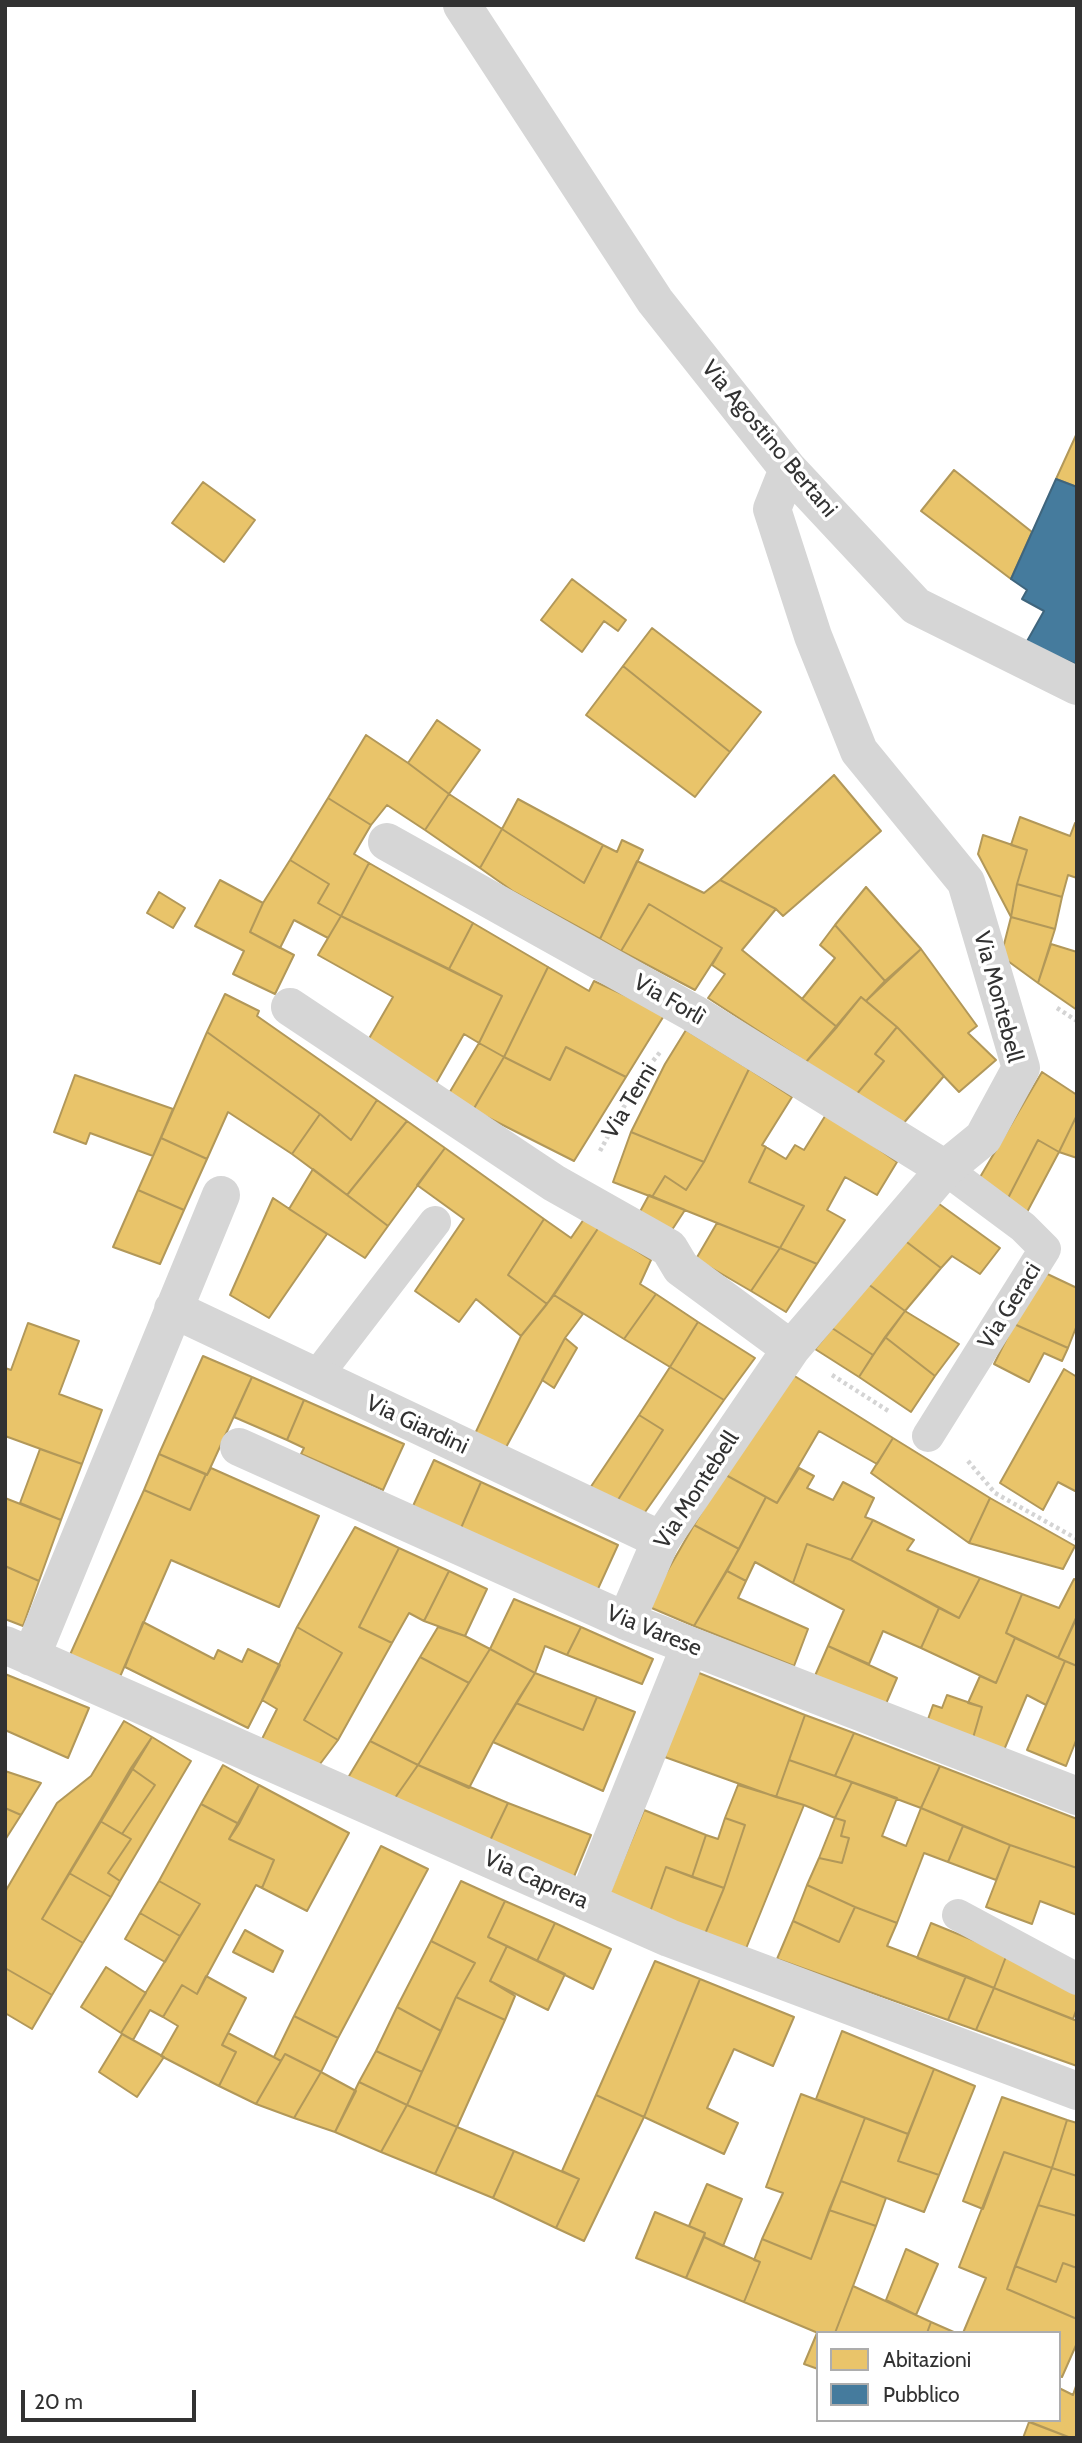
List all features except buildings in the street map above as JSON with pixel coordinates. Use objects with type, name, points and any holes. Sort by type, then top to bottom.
[{"type":"street","name":"Via Agostino Bertani","points":[[462,5],[656,301],[788,469],[916,606],[1077,686]]},
{"type":"street","name":"Via Montebell","points":[[626,1621],[661,1540],[791,1349],[945,1169],[983,1138],[1021,1068],[966,882],[859,751],[813,636],[772,509],[788,469]]},
{"type":"street","name":"Via Forlì","points":[[387,842],[693,1013],[945,1169]]},
{"type":"street","points":[[290,1007],[554,1183],[669,1248],[681,1268],[791,1349]]},
{"type":"street","points":[[18,1651],[173,1309],[221,1195]]},
{"type":"street","name":"Via Giardini","points":[[173,1309],[661,1540]]},
{"type":"street","name":"Via Varese","points":[[239,1447],[626,1621],[1077,1796]]},
{"type":"street","points":[[586,1902],[690,1646]]},
{"type":"street","name":"Via Caprera","points":[[18,1651],[669,1938],[1077,2091]]},
{"type":"lane","name":"Via Geraci","points":[[928,1436],[1045,1249],[1023,1227],[945,1169]]},
{"type":"lane","points":[[316,1377],[435,1222]]},
{"type":"lane","points":[[958,1915],[1077,1979]]},
{"type":"path","name":"Via Terni","points":[[576,1194],[640,1077],[693,1013]]}]
